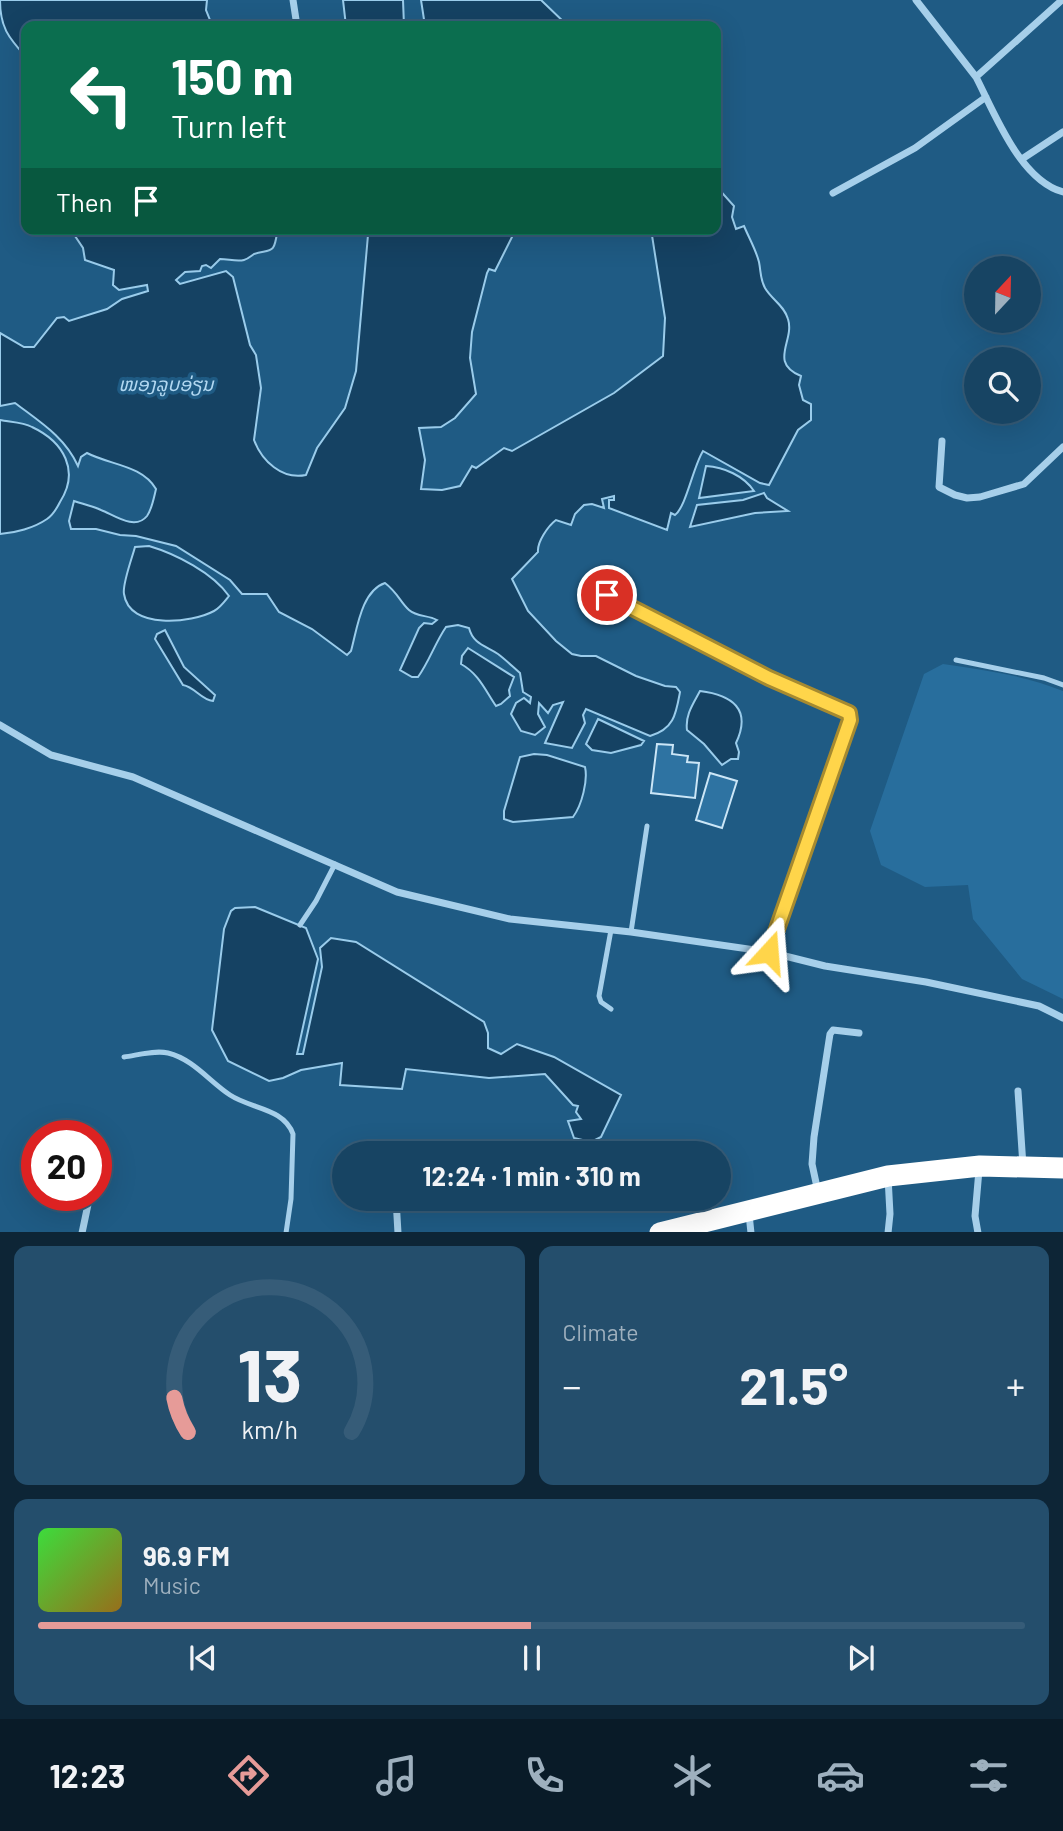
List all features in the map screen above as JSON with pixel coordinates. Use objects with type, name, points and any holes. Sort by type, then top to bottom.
[{"type":"highway","points":[[664,1232],[888,1176],[979,1166],[1063,1168]]},
{"type":"street","points":[[293,0],[296,21]]},
{"type":"street","points":[[916,0],[976,77],[996,119],[1022,159],[1040,180],[1063,192]]},
{"type":"street","points":[[1047,0],[1055,7]]},
{"type":"street","points":[[976,77],[1062,0]]},
{"type":"street","points":[[833,193],[915,148],[986,97]]},
{"type":"street","points":[[1022,159],[1063,132]]},
{"type":"street","points":[[942,442],[939,487],[967,498],[980,497],[1024,484],[1063,447]]},
{"type":"street","points":[[0,725],[51,755],[133,777],[397,892],[510,919],[631,932],[769,952],[825,966],[926,982],[1039,1006],[1063,1017]]},
{"type":"street","points":[[818,1193],[812,1164],[830,1034],[833,1030],[859,1033]]},
{"type":"street","points":[[1018,1091],[1023,1167]]},
{"type":"street","points":[[978,1232],[975,1216],[979,1166]]},
{"type":"street","points":[[888,1176],[888,1232]]},
{"type":"street","points":[[748,1210],[751,1232]]},
{"type":"street","points":[[82,1232],[87,1211]]},
{"type":"street","points":[[397,1211],[398,1232]]},
{"type":"lane","points":[[607,595],[769,678],[849,713],[850,720],[769,952]]},
{"type":"lane","points":[[956,660],[1044,678],[1063,685]]},
{"type":"lane","points":[[631,932],[647,826]]},
{"type":"lane","points":[[300,925],[335,864]]},
{"type":"lane","points":[[611,930],[599,996],[601,1002],[611,1009]]},
{"type":"lane","points":[[124,1057],[170,1054],[188,1062],[230,1095],[281,1117],[293,1134],[291,1199],[286,1232]]},
{"type":"shaded area","points":[[943,664],[1019,677],[1063,691],[1063,999],[1022,979],[973,919],[968,885],[925,887],[881,865],[870,831],[924,674]]},
{"type":"water","points":[[0,0],[207,0],[206,10],[210,21],[21,21],[21,51],[6,31]]},
{"type":"water","points":[[343,0],[403,0],[404,21],[345,21]]},
{"type":"water","points":[[421,0],[541,0],[563,21],[424,21]]},
{"type":"water","name":"ໜອງລູບອ່ຽນ","points":[[721,192],[734,206],[732,217],[736,229],[744,226],[758,258],[763,285],[788,319],[784,358],[791,370],[801,376],[799,385],[803,400],[811,404],[811,420],[798,430],[769,485],[760,483],[703,451],[683,504],[675,515],[671,513],[667,530],[609,508],[609,500],[614,500],[614,496],[602,499],[604,508],[592,504],[584,505],[575,514],[571,525],[556,520],[547,530],[541,539],[538,552],[512,579],[528,611],[572,654],[596,656],[636,676],[676,687],[680,692],[673,720],[664,729],[650,736],[586,709],[583,715],[585,723],[572,748],[545,743],[563,702],[553,705],[548,713],[539,703],[538,714],[545,727],[535,735],[521,731],[511,714],[516,703],[524,698],[530,703],[531,697],[523,692],[520,673],[498,654],[477,641],[469,628],[458,625],[446,627],[418,677],[412,677],[400,670],[419,628],[424,623],[432,624],[437,620],[412,612],[385,583],[377,587],[365,602],[351,651],[347,655],[312,629],[279,612],[267,594],[242,594],[230,580],[176,546],[96,529],[71,529],[69,521],[74,501],[124,520],[137,522],[149,513],[156,489],[150,481],[134,470],[87,453],[81,457],[78,466],[59,438],[15,403],[0,406],[0,333],[24,347],[34,347],[57,318],[64,317],[69,321],[107,309],[122,299],[148,291],[147,285],[119,290],[113,285],[114,270],[85,260],[83,248],[75,236],[37,235],[277,235],[271,249],[241,261],[220,259],[211,268],[202,266],[200,271],[185,272],[176,280],[180,284],[226,271],[233,277],[250,345],[256,355],[261,388],[254,440],[268,462],[289,475],[306,475],[317,448],[345,408],[356,371],[368,235],[513,235],[495,271],[489,269],[487,273],[472,332],[470,358],[476,394],[455,418],[441,427],[419,428],[425,460],[421,489],[442,490],[460,486],[472,466],[476,468],[504,448],[512,451],[614,393],[663,356],[665,318],[652,235],[721,235]]},
{"type":"water","points":[[0,420],[28,425],[53,441],[65,458],[69,479],[60,502],[49,517],[30,527],[0,534]]},
{"type":"water","points":[[706,466],[733,473],[754,491],[699,498]]},
{"type":"water","points":[[764,493],[767,498],[788,511],[755,513],[690,527],[697,505],[743,500]]},
{"type":"water","points":[[149,546],[193,565],[214,580],[229,596],[216,610],[191,618],[163,620],[137,614],[128,606],[124,584],[135,547]]},
{"type":"water","points":[[165,630],[184,667],[215,695],[213,701],[183,685],[155,639],[157,634]]},
{"type":"water","points":[[468,648],[514,677],[509,690],[510,696],[501,704],[496,706],[477,677],[461,664],[462,656]]},
{"type":"water","points":[[700,691],[730,700],[740,713],[742,721],[736,743],[738,759],[731,759],[722,765],[704,744],[687,730],[688,714]]},
{"type":"water","points":[[598,719],[644,741],[641,745],[611,753],[592,750],[586,744]]},
{"type":"water","points":[[547,755],[585,767],[584,792],[573,817],[513,822],[504,819],[520,757]]},
{"type":"water","points":[[255,907],[306,928],[318,959],[297,1054],[303,1054],[322,967],[320,948],[331,938],[356,942],[484,1022],[488,1033],[488,1048],[501,1054],[517,1044],[554,1057],[621,1095],[601,1137],[593,1141],[574,1138],[568,1121],[581,1119],[576,1112],[578,1106],[573,1105],[545,1074],[489,1078],[406,1069],[402,1089],[340,1085],[342,1063],[301,1070],[269,1081],[228,1061],[212,1030],[224,929],[231,911],[235,908]]},
{"type":"building","points":[[657,744],[673,745],[672,754],[688,756],[687,762],[699,763],[695,798],[651,793]]},
{"type":"building","points":[[710,773],[737,781],[722,828],[696,820]]},
{"type":"route","points":[[607,595],[769,678],[849,713],[850,720],[769,952]]}]
